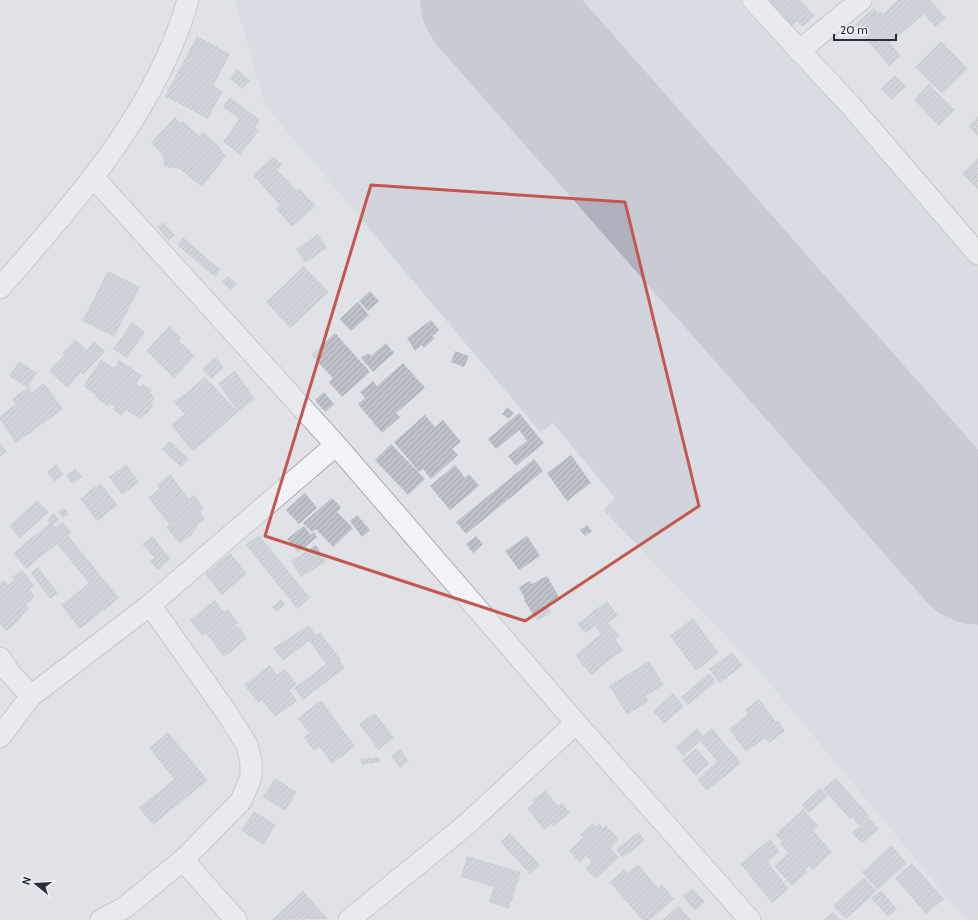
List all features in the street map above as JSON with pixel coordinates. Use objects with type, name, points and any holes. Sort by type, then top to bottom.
[{"type":"street","points":[[0,288],[93,177],[121,141],[150,91],[172,48],[188,0]]},
{"type":"street","points":[[753,0],[851,106],[978,254]]},
{"type":"street","points":[[799,51],[861,0]]},
{"type":"street","points":[[93,177],[336,445],[576,723],[750,920]]},
{"type":"street","points":[[0,737],[31,696],[150,605],[336,445]]},
{"type":"street","points":[[101,920],[124,908],[183,860],[241,801],[251,777],[251,762],[247,745],[227,713],[150,605]]},
{"type":"street","points":[[0,658],[9,672],[31,696]]},
{"type":"street","points":[[349,920],[466,825],[576,723]]},
{"type":"street","points":[[183,860],[236,920]]},
{"type":"highlighted area","points":[[371,185],[625,202],[699,506],[525,621],[265,536]]},
{"type":"shaded area","points":[[235,0],[740,0],[978,262],[978,920],[966,920],[757,668],[603,510],[615,498],[553,423],[541,433],[265,105]]},
{"type":"building","points":[[768,0],[800,0],[815,16],[802,27],[797,21],[792,26]]},
{"type":"building","points":[[898,0],[931,0],[946,18],[935,27],[924,14],[890,43],[901,56],[889,66],[854,25],[874,8],[878,13],[880,11],[883,14]]},
{"type":"building","points":[[197,36],[230,54],[213,86],[223,91],[208,119],[165,96]]},
{"type":"building","points":[[941,41],[968,69],[942,94],[915,67]]},
{"type":"building","points":[[237,69],[250,80],[242,89],[230,78]]},
{"type":"building","points":[[895,75],[906,86],[892,100],[881,89]]},
{"type":"building","points":[[929,84],[955,110],[939,126],[914,100]]},
{"type":"building","points":[[230,97],[260,120],[255,128],[259,130],[240,155],[223,142],[239,119],[223,107]]},
{"type":"building","points":[[978,116],[978,136],[968,126]]},
{"type":"building","points":[[175,117],[181,123],[183,121],[199,136],[203,132],[220,147],[226,156],[202,187],[180,169],[165,167],[162,154],[151,143]]},
{"type":"building","points":[[274,156],[282,165],[277,170],[296,190],[299,188],[316,206],[292,227],[276,209],[280,206],[253,175]]},
{"type":"building","points":[[978,158],[978,189],[962,174]]},
{"type":"building","points":[[163,222],[175,235],[169,241],[157,227]]},
{"type":"building","points":[[318,234],[327,248],[305,263],[296,249]]},
{"type":"building","points":[[183,237],[221,270],[215,277],[177,245]]},
{"type":"building","points":[[304,266],[329,292],[290,328],[266,302]]},
{"type":"building","points":[[108,271],[140,287],[114,337],[82,321]]},
{"type":"building","points":[[228,276],[237,284],[231,290],[222,282]]},
{"type":"building","points":[[370,291],[379,301],[368,311],[359,301]]},
{"type":"building","points":[[358,302],[369,315],[351,331],[340,319]]},
{"type":"building","points":[[431,320],[439,330],[432,336],[435,338],[424,348],[422,345],[415,351],[407,338]]},
{"type":"building","points":[[132,322],[145,332],[127,358],[113,349]]},
{"type":"building","points":[[169,326],[181,338],[179,341],[195,356],[174,378],[146,351]]},
{"type":"building","points":[[335,333],[370,372],[342,397],[329,382],[333,378],[311,355]]},
{"type":"building","points":[[75,339],[87,350],[94,341],[105,351],[83,375],[81,373],[67,388],[49,371],[64,355],[62,353]]},
{"type":"building","points":[[386,343],[394,353],[373,372],[361,358],[368,353],[371,356]]},
{"type":"building","points":[[455,351],[469,356],[464,367],[451,362]]},
{"type":"building","points":[[215,357],[224,367],[211,379],[202,369]]},
{"type":"building","points":[[101,360],[114,368],[119,360],[142,375],[136,384],[141,387],[143,384],[152,390],[150,393],[155,397],[151,403],[153,405],[146,415],[144,414],[140,419],[126,410],[122,416],[113,410],[115,407],[110,404],[108,407],[95,397],[96,395],[83,386]]},
{"type":"building","points":[[19,361],[37,373],[27,388],[9,376]]},
{"type":"building","points":[[403,363],[425,388],[396,413],[400,417],[382,433],[358,404],[365,398],[360,392],[373,381],[377,386]]},
{"type":"building","points":[[235,371],[255,399],[238,412],[218,383]]},
{"type":"building","points":[[205,377],[238,412],[193,452],[171,425],[184,414],[174,402]]},
{"type":"building","points":[[44,383],[63,409],[16,443],[0,420],[0,416],[16,404],[12,399],[29,387],[32,392]]},
{"type":"building","points":[[324,392],[334,404],[325,412],[315,400]]},
{"type":"building","points":[[507,407],[514,413],[509,419],[502,414]]},
{"type":"building","points":[[519,413],[544,443],[516,466],[508,456],[527,441],[519,430],[496,449],[488,439]]},
{"type":"building","points":[[425,415],[435,427],[443,420],[461,442],[452,449],[458,455],[431,479],[423,469],[419,472],[394,442]]},
{"type":"building","points":[[170,441],[189,459],[181,467],[162,449]]},
{"type":"building","points":[[0,443],[7,452],[0,457]]},
{"type":"building","points":[[391,444],[425,479],[408,495],[375,460]]},
{"type":"building","points":[[571,455],[591,483],[567,501],[547,473]]},
{"type":"building","points":[[534,459],[543,471],[466,534],[456,522]]},
{"type":"building","points":[[56,464],[64,474],[55,482],[47,472]]},
{"type":"building","points":[[126,464],[139,482],[122,495],[109,477]]},
{"type":"building","points":[[455,465],[465,478],[469,474],[479,486],[450,510],[430,486]]},
{"type":"building","points":[[75,468],[82,477],[73,484],[66,476]]},
{"type":"building","points":[[170,474],[189,499],[194,495],[204,508],[200,512],[205,519],[196,526],[197,528],[192,533],[193,534],[180,544],[166,527],[169,524],[148,498],[159,489],[157,485]]},
{"type":"building","points":[[100,483],[118,505],[97,521],[80,499]]},
{"type":"building","points":[[305,493],[317,508],[299,524],[286,510]]},
{"type":"building","points":[[332,498],[341,507],[337,512],[353,528],[333,547],[316,529],[312,532],[303,523]]},
{"type":"building","points":[[37,500],[49,512],[20,538],[9,526]]},
{"type":"building","points":[[64,507],[69,514],[63,518],[58,512]]},
{"type":"building","points":[[54,513],[59,520],[53,524],[55,527],[62,521],[71,532],[68,535],[119,598],[80,629],[61,605],[89,583],[57,544],[26,569],[13,553],[50,523],[47,519]]},
{"type":"building","points":[[357,515],[370,530],[362,537],[350,521]]},
{"type":"building","points":[[587,525],[592,531],[585,536],[580,530]]},
{"type":"building","points":[[304,526],[311,535],[314,532],[317,537],[298,553],[287,539]]},
{"type":"building","points":[[259,535],[310,598],[297,609],[246,545]]},
{"type":"building","points":[[152,536],[171,559],[158,570],[150,561],[154,558],[142,544]]},
{"type":"building","points":[[476,536],[483,544],[473,553],[466,544]]},
{"type":"building","points":[[527,536],[540,556],[519,570],[505,551]]},
{"type":"building","points":[[316,545],[326,562],[301,577],[291,561]]},
{"type":"building","points":[[230,553],[247,574],[222,595],[205,574]]},
{"type":"building","points":[[38,567],[58,593],[50,599],[31,573]]},
{"type":"building","points":[[22,570],[34,586],[30,589],[35,597],[26,604],[29,609],[20,617],[22,618],[6,631],[0,624],[0,583],[4,580],[8,585],[14,580],[12,577]]},
{"type":"building","points":[[547,576],[560,599],[547,606],[551,613],[537,621],[524,600],[525,599],[519,587],[530,581],[532,584]]},
{"type":"building","points":[[281,599],[285,604],[276,612],[272,607]]},
{"type":"building","points":[[215,600],[224,612],[228,609],[238,623],[235,625],[238,628],[240,627],[247,639],[224,657],[206,633],[202,636],[190,620]]},
{"type":"building","points":[[607,601],[618,616],[608,623],[620,636],[615,639],[623,650],[591,675],[575,655],[601,634],[595,626],[585,633],[577,624]]},
{"type":"building","points":[[693,618],[719,653],[696,671],[670,636]]},
{"type":"building","points":[[309,625],[316,635],[320,632],[341,660],[340,661],[345,668],[303,700],[294,688],[326,664],[309,641],[283,661],[273,648]]},
{"type":"building","points":[[732,652],[743,666],[719,683],[709,669]]},
{"type":"building","points":[[649,661],[664,685],[646,696],[649,701],[627,715],[609,686]]},
{"type":"building","points":[[270,665],[277,675],[285,669],[297,684],[289,690],[297,701],[275,717],[262,700],[258,703],[244,685]]},
{"type":"building","points":[[709,673],[716,682],[688,705],[681,697]]},
{"type":"building","points":[[673,693],[684,707],[664,724],[653,711]]},
{"type":"building","points":[[759,699],[776,722],[778,721],[785,731],[769,743],[765,738],[746,752],[729,729],[748,714],[745,710]]},
{"type":"building","points":[[321,700],[355,746],[332,764],[319,747],[314,751],[304,737],[309,733],[298,718]]},
{"type":"building","points":[[375,713],[394,738],[378,750],[359,724]]},
{"type":"building","points":[[697,728],[703,736],[698,740],[700,742],[683,756],[675,747]]},
{"type":"building","points":[[712,728],[741,763],[707,791],[697,779],[717,761],[699,740]]},
{"type":"building","points":[[168,732],[208,780],[153,825],[139,808],[174,779],[149,748]]},
{"type":"building","points":[[696,748],[710,764],[696,776],[682,760]]},
{"type":"building","points":[[400,749],[409,761],[400,768],[391,756]]},
{"type":"building","points":[[379,757],[380,762],[361,765],[361,759]]},
{"type":"building","points":[[275,778],[297,792],[285,811],[263,797]]},
{"type":"building","points":[[836,778],[870,816],[859,826],[852,817],[850,819],[823,789]]},
{"type":"building","points":[[820,788],[828,796],[809,813],[802,805]]},
{"type":"building","points":[[545,790],[558,806],[562,803],[570,813],[554,826],[552,824],[544,830],[527,808],[534,803],[532,801]]},
{"type":"building","points":[[803,809],[818,826],[813,830],[832,852],[813,870],[809,866],[805,870],[807,872],[792,886],[774,866],[788,853],[780,844],[782,842],[775,834]]},
{"type":"building","points":[[254,811],[276,825],[263,845],[241,830]]},
{"type":"building","points":[[869,818],[879,829],[862,844],[852,833]]},
{"type":"building","points":[[593,823],[596,826],[599,824],[603,828],[606,825],[619,839],[610,848],[619,857],[596,879],[585,868],[592,862],[586,856],[580,863],[569,851],[583,837],[580,835]]},
{"type":"building","points":[[639,832],[645,841],[622,858],[616,849]]},
{"type":"building","points":[[510,833],[540,865],[530,874],[500,842]]},
{"type":"building","points":[[770,839],[780,851],[768,862],[789,889],[772,903],[740,864]]},
{"type":"building","points":[[891,845],[907,863],[878,890],[862,872]]},
{"type":"building","points":[[467,856],[521,872],[509,909],[489,902],[494,887],[461,877]]},
{"type":"building","points":[[912,863],[944,899],[926,914],[895,878]]},
{"type":"building","points":[[638,864],[658,888],[662,884],[674,899],[650,920],[642,920],[610,882],[625,869],[628,873]]},
{"type":"building","points":[[864,877],[877,891],[846,919],[833,906]]},
{"type":"building","points":[[692,888],[705,902],[695,911],[682,896]]},
{"type":"building","points":[[881,890],[897,909],[888,917],[871,898]]},
{"type":"building","points":[[303,891],[328,919],[272,920]]},
{"type":"building","points":[[679,906],[691,920],[662,920]]},
{"type":"building","points":[[833,912],[840,920],[824,920]]},
{"type":"runway","points":[[490,0],[978,555]]}]
